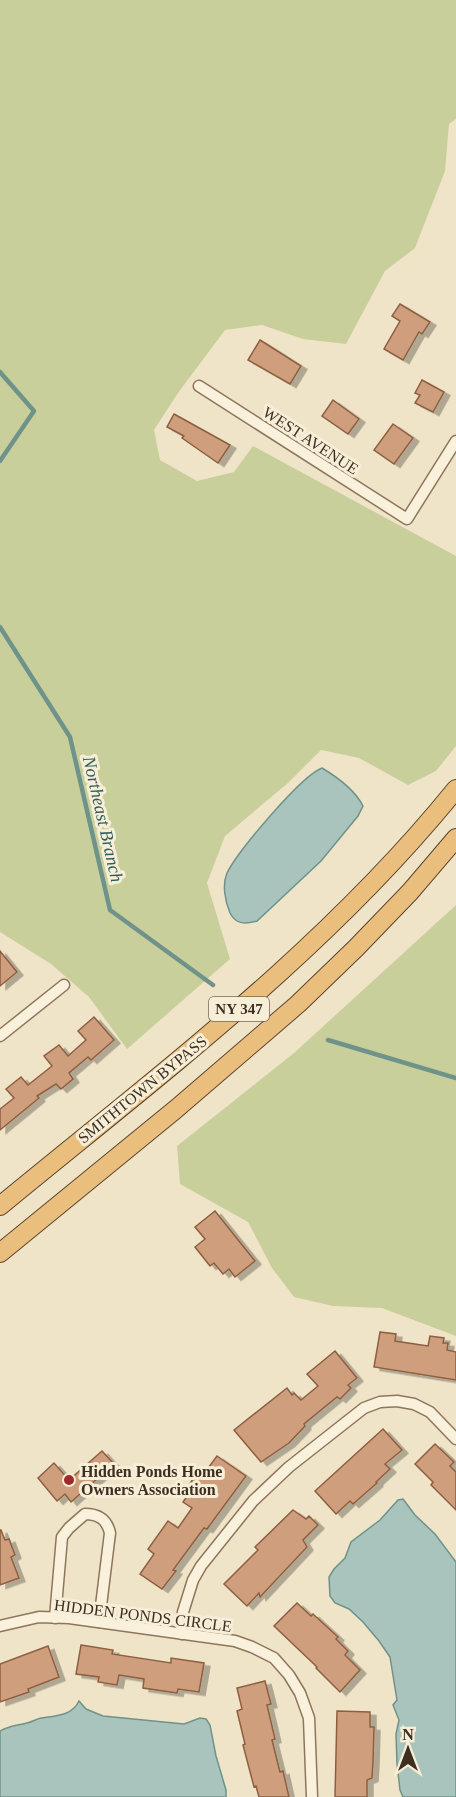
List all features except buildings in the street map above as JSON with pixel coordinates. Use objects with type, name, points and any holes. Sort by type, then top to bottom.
[{"type":"highway","name":"SMITHTOWN BYPASS","points":[[0,1206],[180,1059],[320,937],[375,880],[456,789]]},
{"type":"highway","name":"NY 347","points":[[0,1253],[169,1115],[298,1004],[410,892],[456,838]]},
{"type":"street","name":"WEST AVENUE","points":[[199,386],[407,519],[456,441]]},
{"type":"street","points":[[0,1036],[64,985]]},
{"type":"street","points":[[182,1634],[183,1612],[193,1580],[201,1566],[253,1502],[289,1467],[364,1408],[380,1402],[398,1401],[414,1404],[430,1412],[456,1439]]},
{"type":"street","points":[[55,1618],[62,1537],[69,1527],[86,1514],[93,1514],[105,1521],[110,1533],[99,1622]]},
{"type":"street","name":"HIDDEN PONDS CIRCLE","points":[[0,1626],[39,1617],[99,1622],[235,1641],[274,1658],[289,1675],[300,1693],[309,1718],[312,1797]]},
{"type":"green space","points":[[0,0],[456,0],[456,119],[449,124],[445,171],[415,248],[385,271],[346,344],[303,339],[262,325],[225,330],[178,393],[154,430],[160,460],[197,481],[234,472],[253,446],[456,556],[456,746],[436,771],[408,785],[359,758],[321,750],[288,783],[225,836],[207,883],[230,959],[127,1049],[89,997],[51,964],[0,932]]},
{"type":"green space","points":[[456,905],[456,1336],[382,1308],[333,1306],[294,1297],[272,1268],[248,1222],[180,1184],[177,1146],[294,1053]]},
{"type":"water","points":[[322,768],[345,784],[360,800],[363,806],[358,816],[321,861],[257,921],[238,922],[230,913],[224,888],[225,878],[233,862],[286,799],[312,774]]},
{"type":"water","points":[[403,1499],[415,1515],[435,1534],[456,1562],[456,1797],[403,1797],[397,1764],[396,1734],[399,1720],[393,1705],[397,1700],[390,1657],[363,1622],[349,1609],[335,1603],[330,1596],[329,1577],[345,1558],[351,1542],[380,1520],[398,1500]]},
{"type":"water","points":[[79,1701],[86,1709],[103,1716],[184,1724],[200,1718],[206,1719],[210,1725],[226,1797],[0,1797],[0,1731],[39,1718],[63,1714],[72,1710]]},
{"type":"waterway","name":"Northeast Branch","points":[[0,372],[34,411],[0,461]]},
{"type":"waterway","name":"Northeast Branch","points":[[0,627],[70,737],[110,910],[213,985]]},
{"type":"waterway","name":"Northeast Branch","points":[[328,1040],[456,1078]]},
{"type":"place","name":"Hidden Ponds Home Owners Association","points":[[69,1480]]}]
